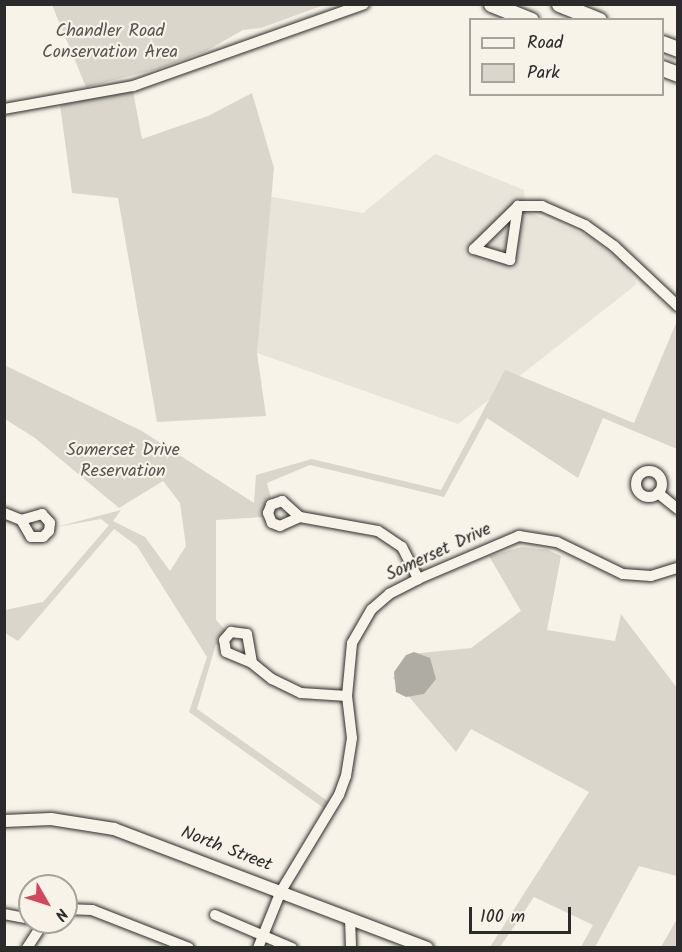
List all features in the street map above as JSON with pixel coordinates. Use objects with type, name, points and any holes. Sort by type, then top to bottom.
[{"type":"highway","points":[[491,4],[526,18]]},
{"type":"highway","points":[[559,4],[594,18]]},
{"type":"highway","points":[[664,43],[678,49]]},
{"type":"highway","points":[[664,68],[678,74]]},
{"type":"main road","name":"North Street","points":[[4,820],[51,819],[114,829],[427,948]]},
{"type":"street","points":[[4,109],[134,86],[364,4]]},
{"type":"street","points":[[518,206],[510,260],[474,249],[518,206],[542,206],[585,225],[638,265],[678,306]]},
{"type":"street","points":[[658,492],[678,509]]},
{"type":"street","points":[[4,513],[21,520]]},
{"type":"street","points":[[300,517],[388,535],[402,547],[418,579]]},
{"type":"street","name":"Somerset Drive","points":[[258,948],[281,891],[339,795],[346,776],[352,738],[347,696],[352,643],[361,622],[389,594],[418,579],[519,536],[557,542],[623,574],[651,576],[678,568]]},
{"type":"street","points":[[252,663],[272,680],[301,693],[347,696]]},
{"type":"street","points":[[78,910],[99,912],[189,948]]},
{"type":"street","points":[[215,915],[264,934],[292,948]]},
{"type":"street","points":[[350,918],[351,948]]},
{"type":"street","points":[[27,948],[36,934]]},
{"type":"shaded area","points":[[435,154],[524,190],[525,211],[588,236],[623,262],[637,284],[458,424],[257,353],[267,196],[363,213]]},
{"type":"shaded area","points":[[414,652],[430,658],[436,679],[424,694],[406,697],[396,692],[394,672],[406,655]]},
{"type":"green space","name":"Chandler Road Conservation Area","points":[[52,5],[324,5],[261,28],[243,30],[206,51],[158,69],[86,87]]},
{"type":"green space","points":[[133,91],[142,139],[208,116],[252,93],[274,168],[257,353],[266,416],[157,422],[118,198],[72,193],[60,105]]},
{"type":"green space","name":"Somerset Drive Reservation","points":[[677,321],[677,449],[603,418],[578,478],[487,418],[444,497],[310,465],[267,483],[271,498],[262,517],[216,520],[216,620],[226,631],[221,646],[216,644],[197,709],[329,802],[325,809],[189,712],[207,657],[137,546],[114,529],[18,641],[5,633],[5,610],[43,602],[109,525],[101,519],[56,527],[121,510],[113,521],[145,537],[170,571],[186,546],[180,503],[163,481],[119,508],[35,438],[5,419],[4,365],[142,431],[254,503],[256,475],[312,459],[441,490],[505,370],[634,423]]},
{"type":"green space","points":[[522,547],[548,550],[561,556],[547,630],[615,641],[621,614],[677,688],[677,876],[639,866],[595,947],[581,947],[593,925],[534,897],[500,947],[490,947],[589,792],[471,729],[456,752],[393,678],[410,654],[471,648],[521,611],[489,556]]},
{"type":"green space","points":[[677,919],[677,947],[661,947]]}]
